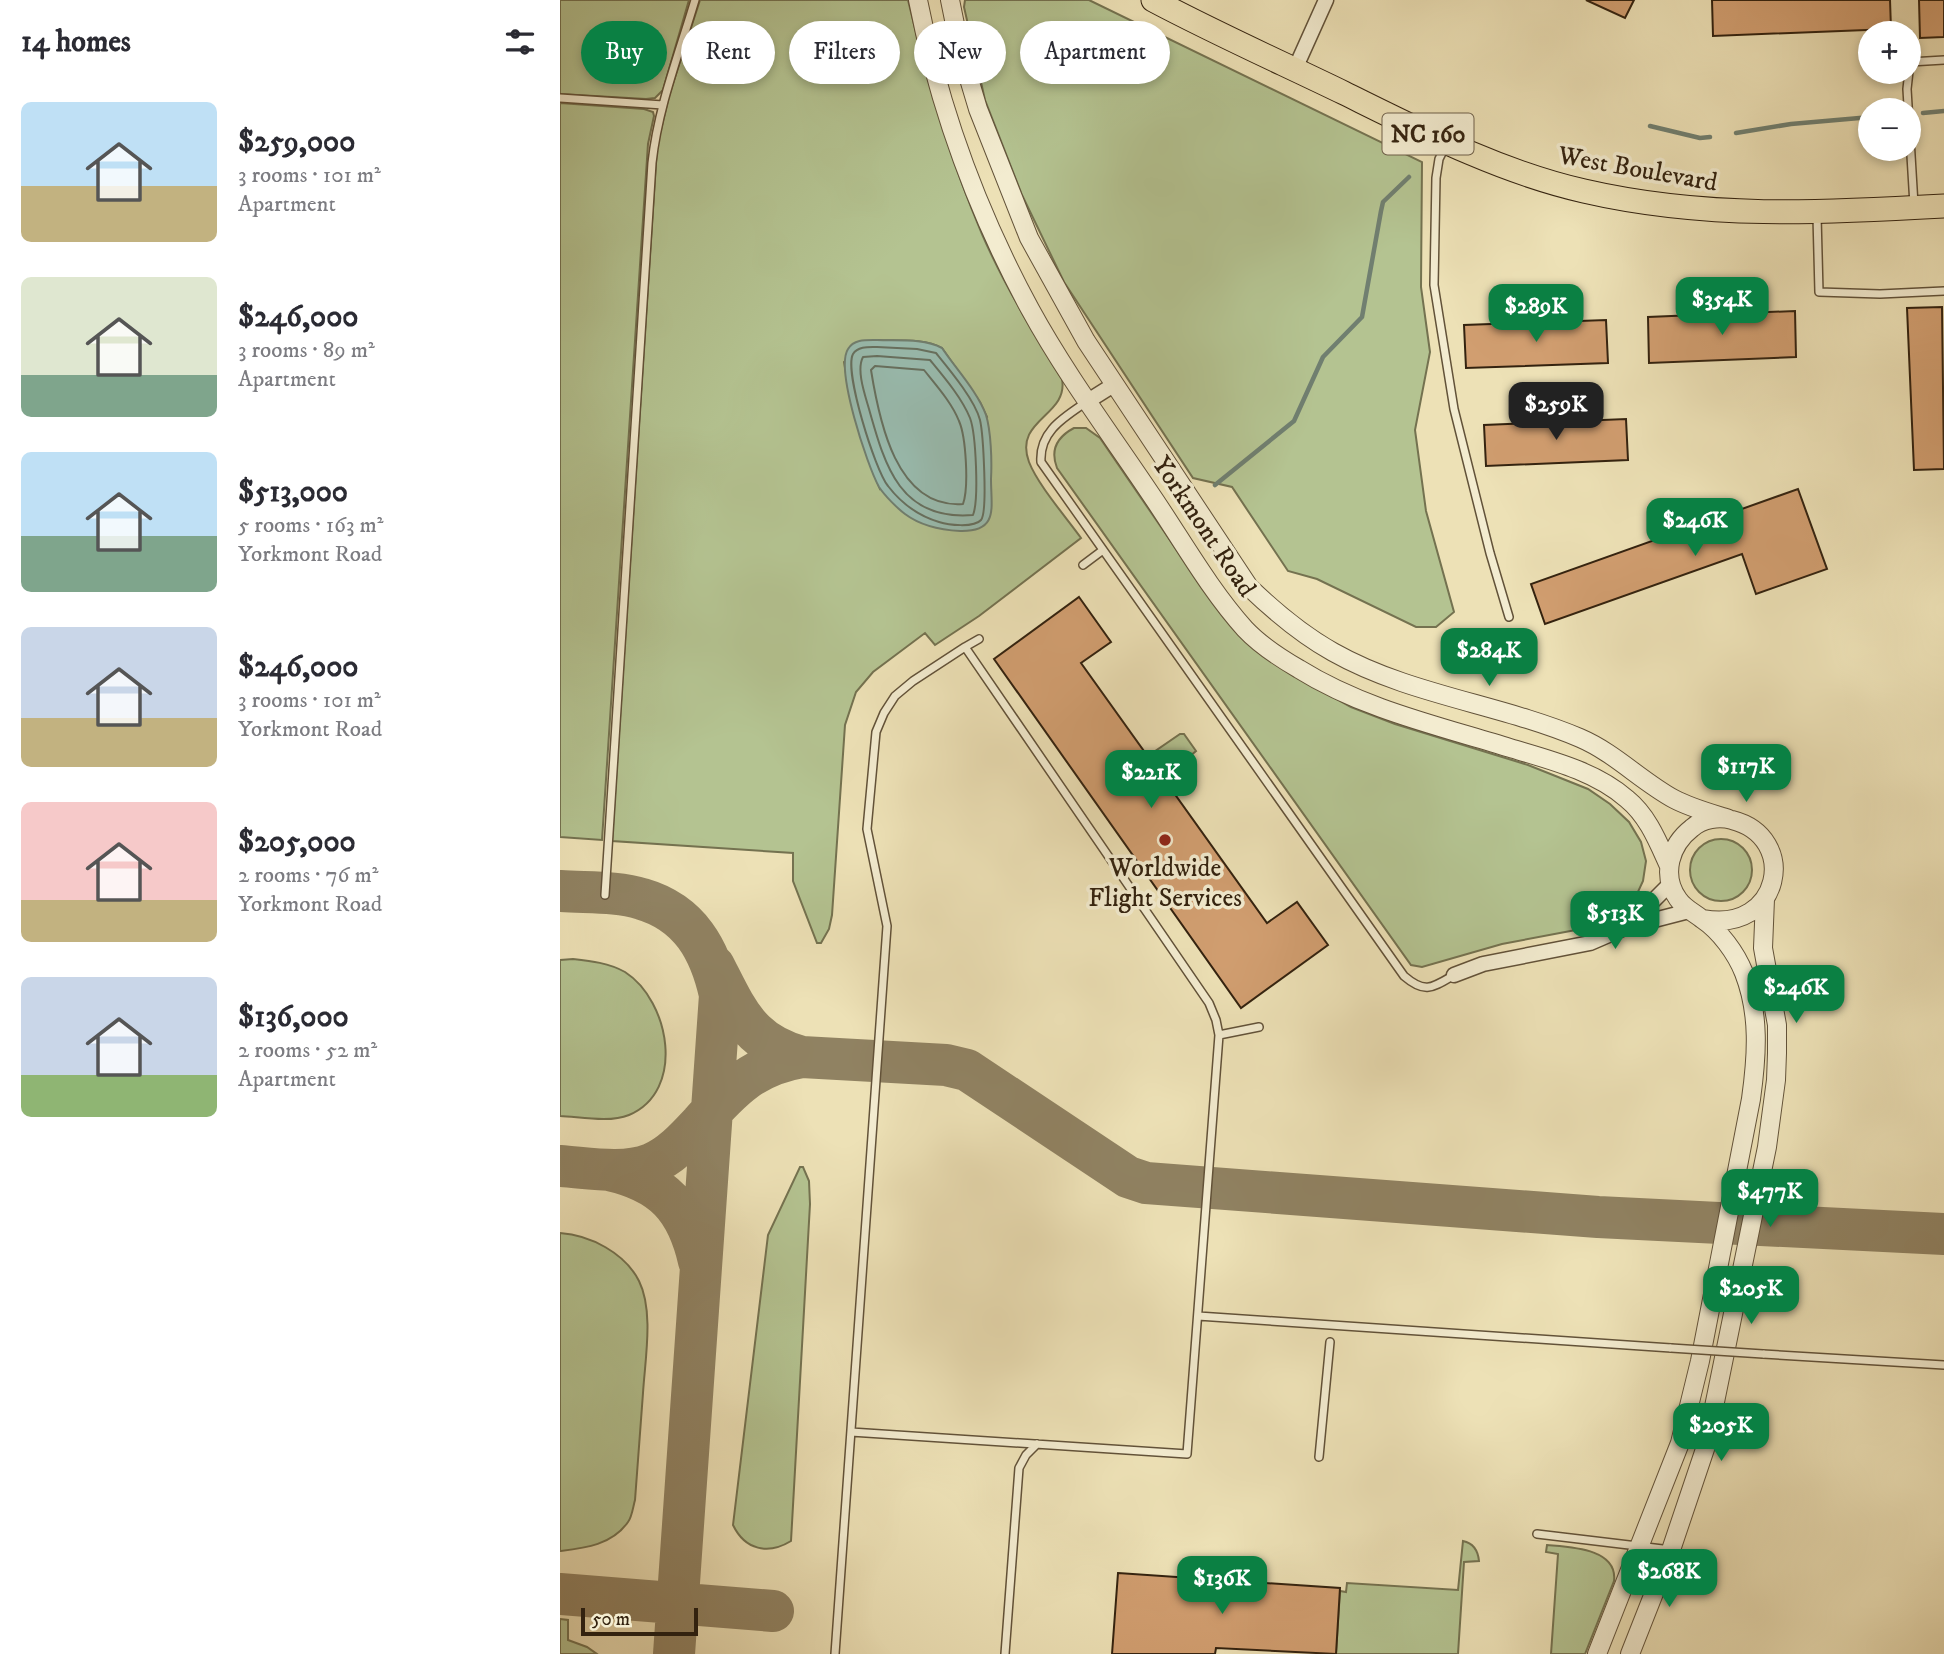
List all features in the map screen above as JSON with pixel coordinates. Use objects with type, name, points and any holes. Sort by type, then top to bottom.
[{"type":"main road","name":"West Boulevard","points":[[1153,0],[1446,143],[1535,177],[1584,191],[1713,211],[1771,214],[1944,206]]},
{"type":"street","name":"Yorkmont Road","points":[[918,0],[935,70],[970,180],[991,231],[1030,309],[1060,360],[1230,611],[1262,644],[1302,671],[1355,698],[1548,759],[1597,780],[1627,799],[1641,815],[1670,874],[1677,898],[1732,950],[1740,963],[1748,983],[1755,1020],[1754,1080],[1691,1396],[1680,1443],[1597,1654]]},
{"type":"street","name":"Yorkmont Road","points":[[950,0],[960,49],[978,109],[1024,225],[1056,290],[1086,341],[1249,587],[1283,620],[1334,653],[1370,670],[1579,738],[1616,758],[1675,800],[1746,824],[1760,834],[1769,849],[1774,866],[1772,883],[1765,899],[1763,948],[1777,1025],[1776,1080],[1764,1160],[1709,1434],[1671,1550],[1630,1654]]},
{"type":"street","points":[[1295,69],[1326,0]]},
{"type":"street","points":[[1088,401],[1115,384]]},
{"type":"street","points":[[1627,926],[1670,874],[1673,849],[1683,835],[1696,825],[1712,819],[1729,818]]},
{"type":"street","points":[[1454,975],[1483,964],[1590,943],[1627,926],[1696,915],[1720,922],[1737,920],[1753,912],[1765,899]]},
{"type":"lane","points":[[605,895],[652,163],[663,105],[695,0]]},
{"type":"lane","points":[[1914,208],[1908,89],[1910,62],[1944,60]]},
{"type":"lane","points":[[560,98],[663,105]]},
{"type":"lane","points":[[1446,143],[1439,159],[1436,178],[1434,285],[1454,409],[1508,617]]},
{"type":"lane","points":[[1817,212],[1819,292],[1880,294],[1944,291]]},
{"type":"lane","points":[[1088,401],[1046,435],[1040,449],[1041,462],[1404,976],[1414,985],[1423,988],[1433,987],[1454,975]]},
{"type":"lane","points":[[1083,565],[1103,550]]},
{"type":"lane","points":[[835,1654],[887,926],[867,829],[876,732],[895,696],[913,681],[979,639]]},
{"type":"lane","points":[[851,1432],[1187,1454],[1219,1035],[1216,1020],[1209,1003],[965,647]]},
{"type":"lane","points":[[1219,1035],[1259,1027]]},
{"type":"lane","points":[[1198,1316],[1944,1365]]},
{"type":"lane","points":[[1319,1457],[1330,1342]]},
{"type":"lane","points":[[1005,1654],[1019,1468],[1026,1455],[1037,1444]]},
{"type":"lane","points":[[1537,1534],[1671,1550]]},
{"type":"green space","points":[[560,0],[689,0],[667,76],[667,21],[581,21],[581,84],[665,84],[655,98],[560,94]]},
{"type":"green space","points":[[700,0],[908,0],[914,24],[914,84],[930,84],[970,206],[991,253],[1009,290],[1062,379],[1058,402],[1034,427],[1028,436],[1026,448],[1029,462],[1039,481],[1081,538],[979,616],[935,645],[925,633],[873,672],[856,692],[845,725],[832,915],[829,929],[821,943],[817,943],[793,881],[793,853],[612,841],[657,146],[681,59],[681,84],[775,84],[775,21],[693,21]],"holes":[[[877,340],[919,341],[942,348],[980,402],[987,417],[880,489],[858,427],[844,362]]]},
{"type":"green space","points":[[965,0],[1089,0],[1132,21],[1020,21],[1020,84],[1170,84],[1170,39],[1422,162],[1421,287],[1430,352],[1415,430],[1426,511],[1454,612],[1436,627],[1416,627],[1317,579],[1288,571],[1232,487],[1193,478],[1064,282],[1022,195],[985,100],[981,84],[1006,84],[1006,21],[967,21]]},
{"type":"green space","points":[[560,103],[644,109],[653,112],[654,116],[648,144],[602,840],[560,837]]},
{"type":"green space","points":[[1074,428],[1086,428],[1100,438],[1207,594],[1322,691],[1351,707],[1395,724],[1528,765],[1588,789],[1610,804],[1629,822],[1641,842],[1646,861],[1643,881],[1637,894],[1624,907],[1581,929],[1502,944],[1422,967],[1411,965],[1057,468],[1054,455],[1056,445]]},
{"type":"green space","points":[[1184,734],[1196,751],[1164,778],[1148,756]]},
{"type":"green space","points":[[1715,839],[1727,839],[1743,848],[1750,858],[1750,882],[1743,892],[1727,901],[1715,901],[1704,896],[1695,887],[1690,876],[1690,864],[1695,853],[1704,844]]},
{"type":"green space","points":[[573,959],[606,964],[625,972],[640,985],[653,1003],[661,1024],[665,1067],[659,1087],[647,1103],[629,1115],[604,1119],[560,1116],[560,960]]},
{"type":"green space","points":[[800,1167],[803,1167],[809,1181],[810,1204],[791,1541],[766,1549],[758,1548],[744,1540],[733,1525],[768,1235]]},
{"type":"green space","points":[[560,1233],[583,1237],[606,1247],[633,1271],[644,1293],[647,1351],[635,1500],[628,1522],[622,1530],[606,1540],[588,1547],[560,1551]]},
{"type":"green space","points":[[1463,1541],[1474,1548],[1479,1561],[1464,1562],[1458,1654],[1336,1654],[1340,1591],[1346,1592],[1347,1583],[1458,1590]]},
{"type":"green space","points":[[1547,1545],[1590,1551],[1608,1562],[1613,1570],[1614,1581],[1585,1654],[1551,1654],[1558,1554],[1546,1552]]},
{"type":"green space","points":[[560,1619],[568,1620],[568,1640],[597,1654],[560,1654]]},
{"type":"water","points":[[877,340],[918,341],[942,348],[977,397],[988,422],[991,455],[990,516],[987,523],[981,527],[960,531],[924,524],[902,511],[879,487],[854,417],[845,360],[848,349],[854,343]]},
{"type":"building","points":[[1586,0],[1634,0],[1625,18]]},
{"type":"building","points":[[1712,0],[1890,0],[1891,21],[1858,21],[1858,30],[1713,36]]},
{"type":"building","points":[[1919,0],[1944,0],[1944,37],[1921,38]]},
{"type":"building","points":[[1942,307],[1944,469],[1914,470],[1907,308]]},
{"type":"building","points":[[1795,311],[1796,357],[1649,363],[1648,317]]},
{"type":"building","points":[[1606,320],[1608,363],[1466,368],[1464,325]]},
{"type":"building","points":[[1626,419],[1628,460],[1486,466],[1484,425]]},
{"type":"building","points":[[1798,489],[1827,569],[1756,594],[1742,554],[1545,624],[1531,584]]},
{"type":"building","name":"Worldwide Flight Services","points":[[1079,597],[1111,642],[1081,663],[1267,923],[1297,902],[1328,945],[1241,1008],[994,659]]},
{"type":"building","points":[[1118,1573],[1340,1588],[1336,1654],[1216,1648],[1215,1654],[1112,1654]]},
{"type":"waterway","points":[[1923,113],[1944,111]]},
{"type":"waterway","points":[[1736,133],[1791,124],[1858,118]]},
{"type":"waterway","points":[[1650,126],[1700,138],[1710,137]]},
{"type":"waterway","points":[[1215,485],[1294,421],[1323,357],[1362,317],[1383,202],[1409,177]]},
{"type":"taxiway","points":[[560,891],[632,896],[659,905],[673,914],[695,935],[704,949],[720,995],[674,1654]]},
{"type":"taxiway","points":[[714,966],[747,1023],[757,1034],[784,1051],[802,1057],[946,1065],[967,1070],[1128,1177],[1146,1183],[1598,1217],[1944,1234]]},
{"type":"taxiway","points":[[560,1166],[618,1170],[651,1164],[678,1146],[745,1080],[770,1066],[802,1057]]},
{"type":"taxiway","points":[[609,1170],[644,1182],[670,1200],[687,1226],[699,1261]]},
{"type":"taxiway","points":[[560,1594],[773,1611]]},
{"type":"place","name":"Worldwide Flight Services","points":[[1165,840]]}]
